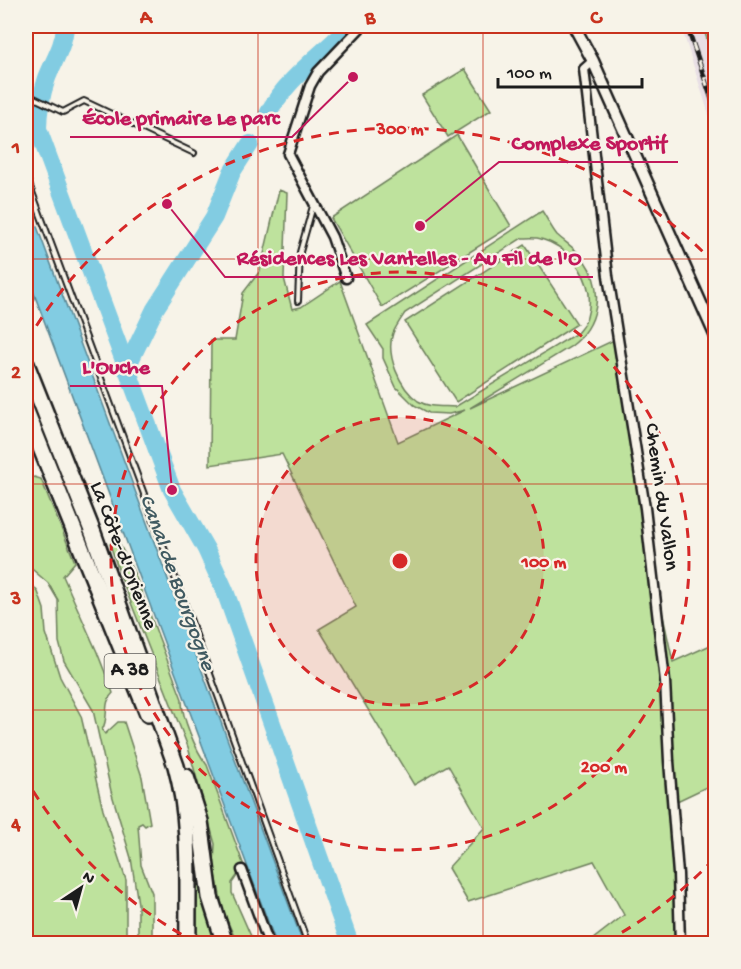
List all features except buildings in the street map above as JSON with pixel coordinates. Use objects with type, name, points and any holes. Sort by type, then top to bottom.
[{"type":"highway","name":"La Côte-d'Orienne","points":[[26,364],[93,533],[176,766],[187,850],[188,944]]},
{"type":"highway","name":"La Côte-d'Orienne","points":[[26,411],[150,718],[168,776],[178,844],[179,944]]},
{"type":"highway","points":[[149,689],[194,801],[202,836],[210,897],[225,944]]},
{"type":"main road","points":[[574,26],[716,337]]},
{"type":"street","points":[[346,278],[332,237],[288,153],[314,79],[362,26]]},
{"type":"street","name":"Chemin du Vallon","points":[[592,62],[584,69],[583,76],[589,107],[608,276],[645,508],[665,681],[678,874],[680,944]]},
{"type":"street","points":[[242,870],[269,944]]},
{"type":"lane","points":[[26,94],[63,112],[84,101],[194,153]]},
{"type":"lane","points":[[26,176],[308,944]]},
{"type":"lane","points":[[298,301],[300,252],[314,202]]},
{"type":"shaded area","points":[[681,26],[703,26],[715,66],[715,134]]},
{"type":"green space","points":[[703,26],[715,26],[715,66]]},
{"type":"green space","points":[[465,69],[491,110],[448,137],[422,95]]},
{"type":"green space","points":[[457,135],[511,226],[382,307],[331,218]]},
{"type":"green space","points":[[279,190],[287,193],[284,278],[292,309],[301,307],[340,281],[398,442],[465,410],[449,414],[429,413],[414,405],[396,387],[383,358],[383,349],[367,325],[542,211],[557,235],[575,250],[591,271],[595,283],[596,307],[593,318],[580,338],[570,347],[470,408],[614,340],[654,575],[673,662],[715,643],[715,783],[677,801],[678,943],[588,943],[624,915],[594,861],[468,902],[448,868],[484,828],[448,765],[414,785],[319,629],[356,607],[282,454],[210,465],[211,340],[235,340],[243,293],[260,271]],"holes":[[[522,238],[539,238],[553,244],[563,250],[580,269],[589,292],[589,305],[584,323],[577,333],[455,407],[431,406],[418,401],[405,388],[393,361],[391,342],[400,320],[405,313]]]},
{"type":"green space","points":[[525,245],[577,324],[456,402],[405,322]]},
{"type":"green space","points":[[34,477],[41,479],[75,562],[63,576],[113,693],[108,701],[106,720],[102,730],[105,734],[118,722],[124,722],[142,777],[150,823],[145,826],[142,823],[138,825],[141,865],[152,893],[152,943],[138,943],[138,904],[131,858],[111,791],[93,710],[64,661],[59,642],[58,600],[48,583],[26,564],[26,480]]},
{"type":"green space","points":[[117,539],[135,575],[182,699],[190,733],[207,765],[244,866],[232,883],[232,893],[254,943],[237,943],[223,911],[214,864],[215,844],[188,747],[120,575],[110,544]]},
{"type":"green space","points":[[26,577],[38,592],[44,609],[46,633],[60,677],[81,716],[103,810],[126,880],[126,943],[26,943]]},
{"type":"green space","points":[[199,862],[219,943],[192,943],[192,863]]},
{"type":"water","points":[[26,197],[303,943],[276,943],[26,272]]},
{"type":"waterway","points":[[65,26],[61,46],[43,91],[38,129],[172,490],[206,549],[225,591],[350,944]]},
{"type":"waterway","points":[[267,116],[294,79],[350,26]]},
{"type":"waterway","points":[[126,369],[155,309],[214,217],[232,172],[250,144]]},
{"type":"railway","points":[[687,26],[716,112]]},
{"type":"place","name":"École primaire Le parc","points":[[353,77]]},
{"type":"place","name":"Résidences Les Vantelles - Au Fil de l'O","points":[[167,204]]},
{"type":"place","name":"Complexe Sportif","points":[[420,226]]},
{"type":"place","name":"L'Ouche","points":[[172,490]]},
{"type":"water label","name":"Canal de Bourgogne","points":[[176,583]]}]
